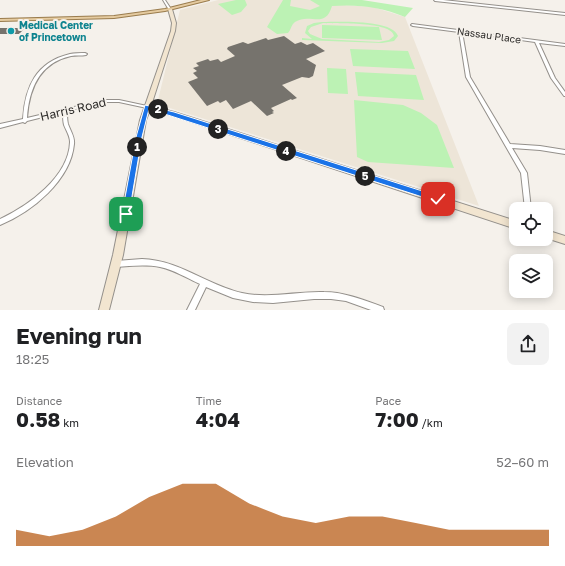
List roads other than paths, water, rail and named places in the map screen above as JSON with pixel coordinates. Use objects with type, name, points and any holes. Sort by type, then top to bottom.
[{"type":"main road","points":[[0,20],[114,17],[170,9],[207,0]]},
{"type":"street","points":[[104,310],[116,264],[139,137],[147,107],[174,31],[174,23],[170,9],[164,0]]},
{"type":"street","points":[[435,0],[565,14]]},
{"type":"street","points":[[501,0],[504,7]]},
{"type":"street","name":"Nassau Place","points":[[413,25],[565,46]]},
{"type":"street","points":[[460,31],[468,77],[524,173],[527,202]]},
{"type":"street","points":[[537,42],[553,78],[565,95]]},
{"type":"street","points":[[25,120],[29,89],[38,74],[49,64],[58,59],[70,55],[85,54]]},
{"type":"street","name":"Harris Road","points":[[0,126],[97,102],[111,101],[147,107]]},
{"type":"street","points":[[147,107],[172,113],[509,223]]},
{"type":"street","points":[[0,222],[16,215],[36,200],[54,183],[66,166],[71,154],[72,136],[66,125],[65,111]]},
{"type":"street","points":[[509,146],[540,148],[565,152]]},
{"type":"street","points":[[553,236],[565,240]]},
{"type":"street","points":[[116,264],[156,263],[167,266],[230,294],[244,297],[275,300],[325,295],[354,300],[380,310]]},
{"type":"street","points":[[191,310],[204,283]]},
{"type":"place","name":"Medical Center of Princetown","points":[[11,31]]}]
